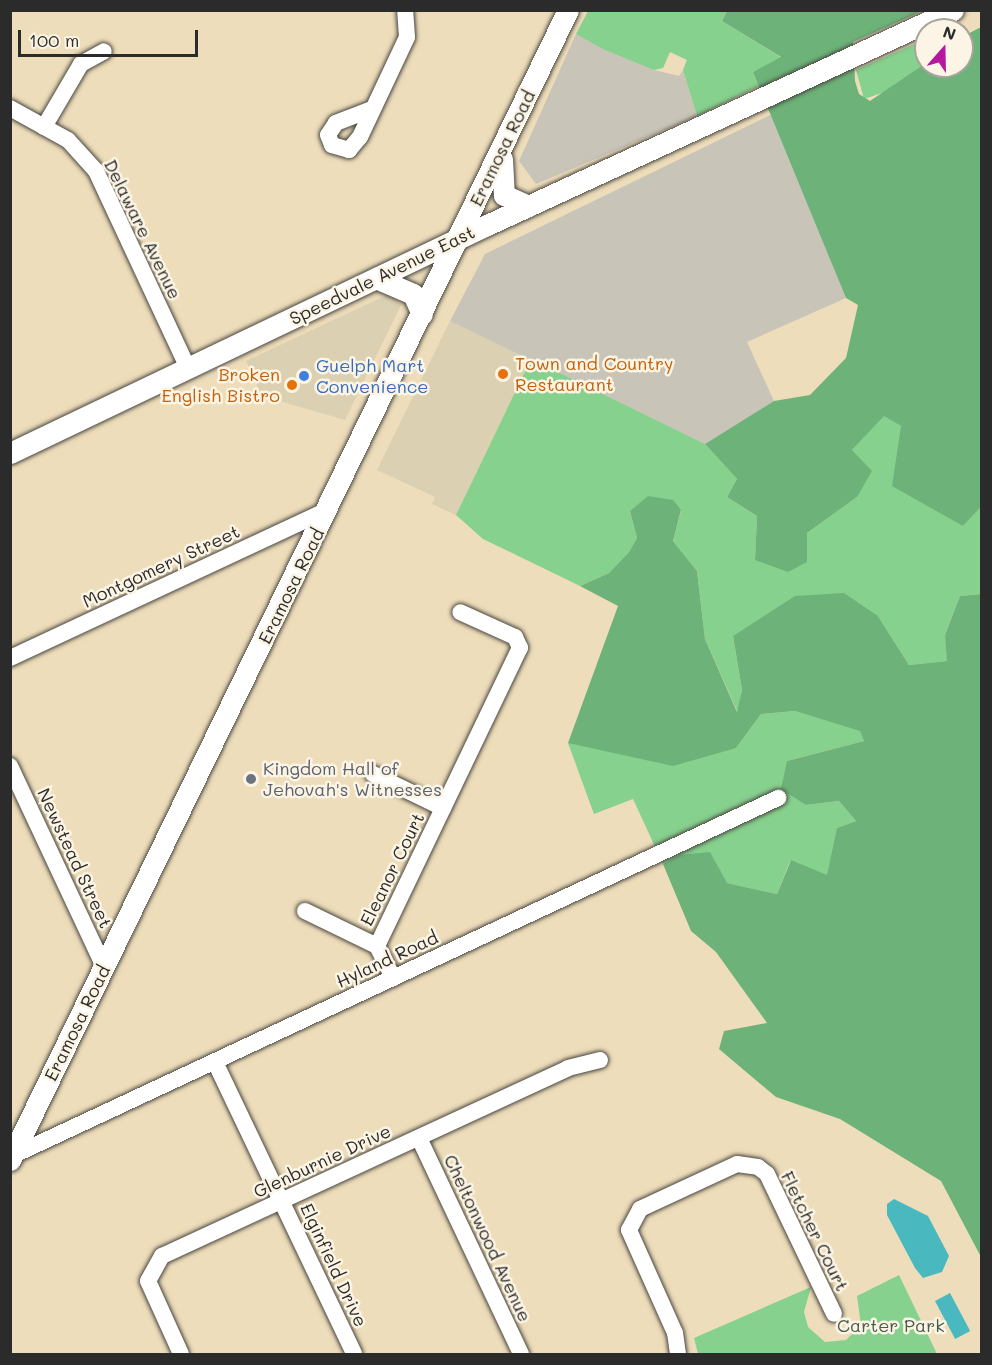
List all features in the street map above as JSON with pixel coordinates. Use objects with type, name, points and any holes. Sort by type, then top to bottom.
[{"type":"main road","name":"Eramosa Road","points":[[11,1158],[328,510],[568,10]]},
{"type":"main road","name":"Speedvale Avenue East","points":[[10,453],[458,239],[953,10]]},
{"type":"main road","points":[[505,144],[500,185],[514,203],[529,206]]},
{"type":"main road","points":[[376,278],[413,294],[422,314]]},
{"type":"street","points":[[372,109],[408,37],[405,10]]},
{"type":"street","points":[[44,127],[81,64],[104,51]]},
{"type":"street","name":"Delaware Avenue","points":[[10,108],[68,141],[96,171],[188,368]]},
{"type":"street","name":"Montgomery Street","points":[[10,658],[328,510]]},
{"type":"street","name":"Eleanor Court","points":[[393,978],[377,946],[520,648],[515,638],[460,612]]},
{"type":"street","name":"Newstead Street","points":[[10,766],[104,967]]},
{"type":"street","points":[[373,774],[443,808]]},
{"type":"street","name":"Hyland Road","points":[[11,1158],[778,798]]},
{"type":"street","points":[[305,911],[377,946]]},
{"type":"street","name":"Glenburnie Drive","points":[[180,1354],[150,1291],[155,1264],[282,1201],[568,1068],[600,1060]]},
{"type":"street","name":"Elginfield Drive","points":[[215,1062],[354,1354]]},
{"type":"street","name":"Cheltonwood Avenue","points":[[419,1138],[521,1354]]},
{"type":"street","name":"Fletcher Court","points":[[678,1354],[675,1333],[629,1230],[640,1209],[737,1164],[758,1167],[767,1174],[834,1314]]},
{"type":"shaded area","points":[[576,34],[654,70],[679,76],[683,70],[697,116],[536,184],[519,161]]},
{"type":"shaded area","points":[[772,114],[846,298],[747,342],[774,401],[743,421],[705,444],[450,321],[485,254]]},
{"type":"shaded area","points":[[389,294],[401,305],[345,420],[262,396],[246,361]]},
{"type":"shaded area","points":[[450,321],[531,359],[456,515],[432,504],[435,497],[377,470]]},
{"type":"green space","points":[[588,11],[727,11],[722,21],[782,58],[753,72],[759,86],[697,116],[683,70],[687,60],[670,52],[663,68],[654,70],[603,49],[576,34]]},
{"type":"green space","points":[[727,11],[922,11],[853,42],[855,81],[859,94],[870,101],[914,71],[914,78],[974,78],[974,31],[981,27],[981,507],[963,526],[892,486],[901,426],[884,416],[852,450],[872,471],[857,497],[807,533],[807,562],[788,572],[755,560],[757,516],[727,497],[737,479],[705,444],[774,401],[810,395],[846,358],[858,305],[846,298],[753,72],[781,57],[722,21]]},
{"type":"green space","points":[[914,44],[914,72],[891,90],[864,99],[856,70]]},
{"type":"green space","points":[[531,359],[705,444],[737,479],[727,497],[757,516],[755,560],[807,562],[807,533],[857,497],[852,450],[884,415],[901,426],[963,526],[981,507],[981,594],[960,596],[945,635],[948,661],[909,665],[878,616],[733,636],[742,690],[738,713],[705,639],[697,571],[673,541],[681,511],[630,511],[637,538],[629,552],[609,573],[580,586],[483,539],[456,515]]},
{"type":"green space","points":[[648,496],[673,500],[681,510],[673,541],[697,571],[705,639],[737,712],[742,690],[733,636],[795,596],[844,593],[878,616],[909,665],[947,661],[945,635],[960,596],[981,594],[981,1257],[941,1181],[840,1119],[776,1097],[719,1049],[724,1031],[767,1023],[716,952],[691,931],[663,864],[679,855],[710,852],[727,883],[777,894],[791,860],[827,875],[837,828],[856,821],[839,801],[806,805],[781,789],[787,761],[864,741],[860,731],[795,711],[761,714],[736,748],[673,766],[568,743],[618,606],[580,586],[609,573],[629,552],[637,538],[630,511]]},
{"type":"green space","points":[[795,711],[860,730],[864,741],[787,761],[806,805],[839,801],[856,821],[837,828],[981,1086],[800,864],[790,861],[777,894],[727,883],[679,855],[663,864],[633,799],[594,814],[568,743],[736,748],[761,714]]},
{"type":"green space","name":"Carter Park","points":[[899,1275],[937,1354],[698,1354],[694,1338],[811,1287],[804,1312],[808,1327],[825,1342],[846,1340],[861,1325],[857,1296]]},
{"type":"water","points":[[894,1199],[928,1216],[949,1256],[942,1272],[923,1278],[915,1268],[887,1215],[887,1204]]},
{"type":"water","points":[[950,1293],[970,1331],[955,1339],[935,1301]]},
{"type":"place","name":"Town and Country Restaurant","points":[[503,374]]},
{"type":"place","name":"Guelph Mart Convenience","points":[[304,376]]},
{"type":"place","name":"Broken English Bistro","points":[[292,385]]},
{"type":"place","name":"Kingdom Hall of Jehovah's Witnesses","points":[[251,779]]}]
